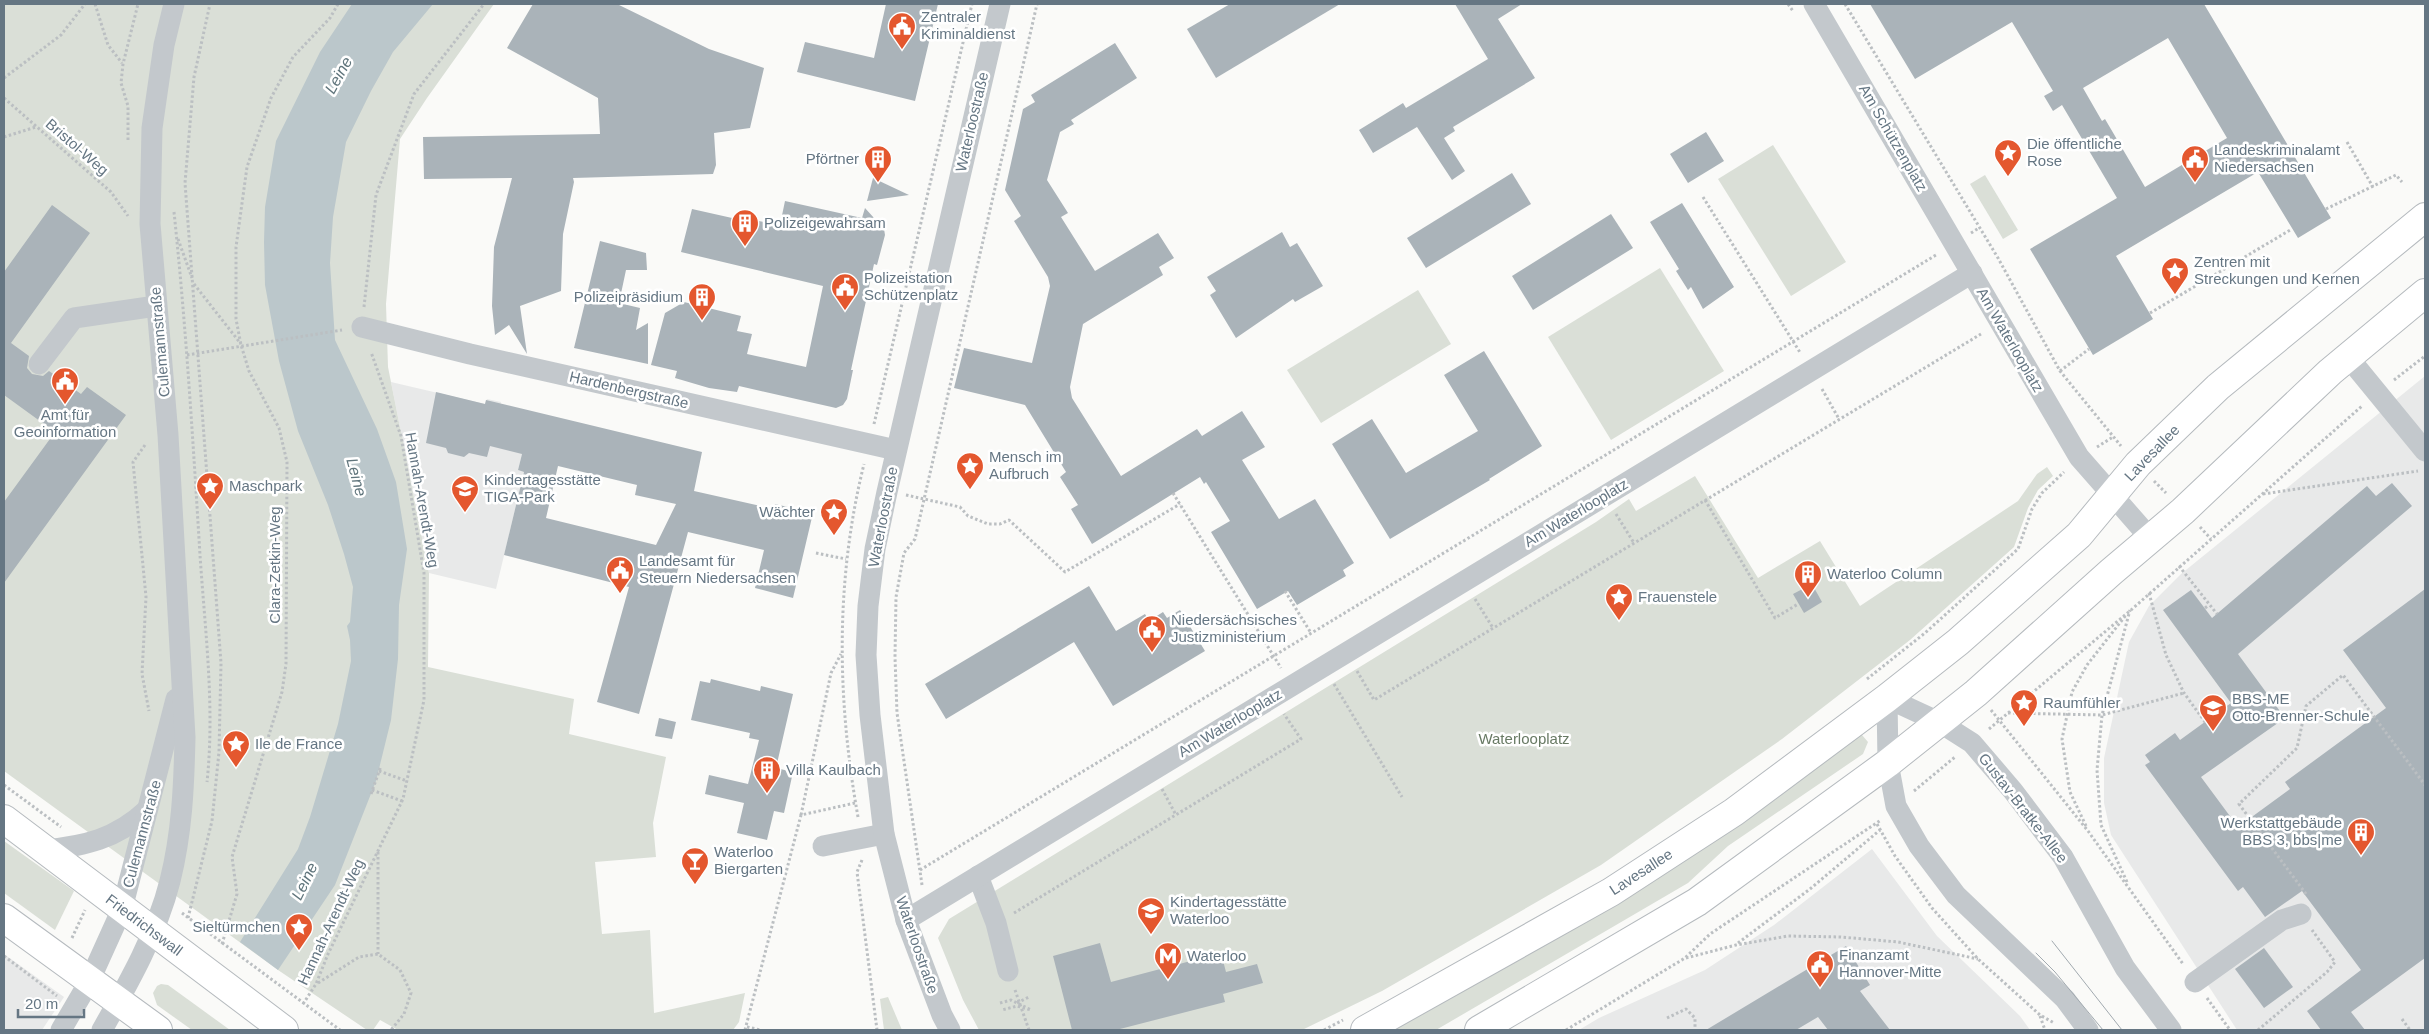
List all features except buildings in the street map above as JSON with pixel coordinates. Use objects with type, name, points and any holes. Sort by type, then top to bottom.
[{"type":"main road","name":"Lavesallee","points":[[1369,1025],[1611,892],[1734,812],[1887,698],[1944,654],[2079,535],[2138,464],[2218,387],[2425,217]]},
{"type":"main road","points":[[1480,1030],[1697,902],[1888,763],[1976,693],[2150,538],[2183,511],[2348,356],[2425,292]]},
{"type":"main road","name":"Friedrichswall","points":[[4,819],[284,1030]]},
{"type":"main road","points":[[4,918],[158,1030]]},
{"type":"street","name":"Culemannstraße","points":[[102,1030],[152,932],[170,881],[181,824],[185,737],[180,682],[168,435],[150,224],[152,128],[164,45],[174,4]]},
{"type":"street","name":"Waterloostraße","points":[[950,1030],[942,1015],[906,920],[884,834],[870,715],[866,655],[868,606],[875,549],[896,450],[1000,4]]},
{"type":"street","name":"Am Schützenplatz","points":[[1814,4],[1972,273]]},
{"type":"street","name":"Am Waterlooplatz","points":[[906,920],[1972,273],[2079,457],[2150,538]]},
{"type":"street","points":[[39,364],[74,318],[156,306]]},
{"type":"street","name":"Hardenbergstraße","points":[[353,328],[896,450]]},
{"type":"street","points":[[2348,356],[2425,451]]},
{"type":"street","name":"Culemannstraße","points":[[61,1030],[90,982],[122,909],[180,682]]},
{"type":"street","points":[[1887,698],[1888,763],[1896,806],[1919,846],[1956,895],[2065,999],[2088,1030]]},
{"type":"street","name":"Gustav-Bratke-Allee","points":[[1887,698],[1939,722],[1972,743],[2013,791],[2063,857],[2125,968],[2171,1030]]},
{"type":"street","points":[[44,850],[86,845],[101,840],[132,824],[147,810]]},
{"type":"street","points":[[823,846],[884,834]]},
{"type":"street","points":[[978,876],[996,923],[1008,971]]},
{"type":"street","points":[[2195,982],[2282,920],[2301,914]]},
{"type":"path","points":[[4,78],[61,35],[85,4]]},
{"type":"path","points":[[95,4],[108,44],[123,64]]},
{"type":"path","points":[[128,143],[128,106],[121,83],[123,64],[138,4]]},
{"type":"path","points":[[188,918],[212,820],[219,752],[220,683],[194,284],[185,183],[194,77],[210,4]]},
{"type":"path","name":"Clara-Zetkin-Weg","points":[[222,944],[237,894],[232,857],[282,692],[286,664],[287,462],[279,428],[249,371],[241,345],[236,319],[236,247],[247,167],[271,98],[293,57],[330,18],[338,4]]},
{"type":"path","name":"Hannah-Arendt-Weg","points":[[303,1004],[316,984],[402,801],[424,700],[424,573],[401,436],[353,328],[376,195],[414,94],[484,4]]},
{"type":"path","points":[[926,908],[897,713],[896,596],[904,553],[915,539],[1037,4]]},
{"type":"path","points":[[1846,4],[1998,258],[2060,371],[2138,464],[2211,538]]},
{"type":"path","name":"Bristol-Weg","points":[[4,98],[111,192],[129,218],[129,208]]},
{"type":"path","points":[[4,137],[37,126]]},
{"type":"path","points":[[2347,142],[2372,186]]},
{"type":"path","points":[[2326,209],[2396,175],[2402,182]]},
{"type":"path","points":[[1703,197],[1790,336]]},
{"type":"path","points":[[920,870],[1979,228]]},
{"type":"path","points":[[2150,313],[2292,229]]},
{"type":"path","points":[[176,232],[194,284],[241,345]]},
{"type":"path","points":[[187,355],[353,328]]},
{"type":"path","points":[[1356,670],[1374,700],[1981,334]]},
{"type":"path","points":[[2060,371],[2089,349]]},
{"type":"path","points":[[1566,1030],[1685,958],[1710,934],[1877,824],[2130,610],[2340,424],[2425,356]]},
{"type":"path","points":[[1811,370],[1839,419]]},
{"type":"path","points":[[145,436],[145,446],[133,462],[146,597],[142,674],[150,713]]},
{"type":"path","points":[[2263,494],[2425,470]]},
{"type":"path","points":[[1864,682],[1925,633],[2018,549],[2032,509],[2042,493],[2063,474]]},
{"type":"path","points":[[1173,493],[1272,656],[1292,685]]},
{"type":"path","points":[[1605,495],[1634,543]]},
{"type":"path","points":[[924,498],[960,507],[977,521],[1000,524],[1009,520],[1066,572],[1180,504]]},
{"type":"path","points":[[1705,500],[1775,618],[1798,604]]},
{"type":"path","points":[[816,553],[846,559]]},
{"type":"path","points":[[2179,566],[2217,614]]},
{"type":"path","points":[[1464,580],[1493,628]]},
{"type":"path","points":[[1285,590],[1311,633]]},
{"type":"path","points":[[2148,593],[2166,655],[2184,693],[2205,722]]},
{"type":"path","points":[[2205,608],[2209,604]]},
{"type":"path","points":[[2088,831],[2070,792],[2062,739],[2072,692],[2087,664],[2130,610]]},
{"type":"path","points":[[2130,610],[2102,715],[2097,770],[2101,825],[2130,889]]},
{"type":"path","points":[[761,1030],[746,1029],[801,815],[830,673],[841,654]]},
{"type":"path","points":[[2258,1030],[2327,972],[2335,962],[2301,914],[2312,901],[2239,804],[2297,748],[2306,706],[2343,675],[2425,785]]},
{"type":"path","points":[[1333,684],[1402,797]]},
{"type":"path","points":[[2008,713],[2102,715],[2184,693]]},
{"type":"path","points":[[1990,709],[2088,831],[2230,1030]]},
{"type":"path","points":[[1012,914],[1301,739],[1283,714]]},
{"type":"path","points":[[324,742],[332,744]]},
{"type":"path","points":[[381,766],[372,792],[402,801]]},
{"type":"path","points":[[380,771],[407,781]]},
{"type":"path","points":[[1151,771],[1176,815]]},
{"type":"path","points":[[4,785],[86,845]]},
{"type":"path","points":[[801,815],[855,803]]},
{"type":"path","points":[[1877,824],[1895,856],[1932,908],[1978,959],[2040,1015],[2054,1023],[2059,1030]]},
{"type":"path","points":[[1736,945],[1810,889],[1880,830]]},
{"type":"path","name":"Hannah-Arendt-Weg","points":[[378,849],[378,954]]},
{"type":"path","points":[[857,872],[877,1030]]},
{"type":"path","points":[[4,956],[48,988],[62,962],[95,888]]},
{"type":"path","points":[[180,912],[340,1030]]},
{"type":"path","points":[[1685,958],[1736,945],[1788,936],[1841,937],[1898,942],[1978,959]]},
{"type":"path","points":[[316,984],[359,957],[378,954],[400,970],[411,993],[404,1014],[391,1030]]},
{"type":"path","points":[[1008,971],[1029,1030]]},
{"type":"path","points":[[1010,1007],[1029,997]]},
{"type":"path","points":[[1000,1003],[1011,1000],[1031,1010],[1017,1006],[1002,1010]]},
{"type":"path","points":[[1667,1018],[1686,1009],[1695,1018],[1695,1030]]},
{"type":"path","points":[[2040,1015],[2045,1030]]},
{"type":"path","points":[[2402,1020],[2410,1030]]},
{"type":"path","points":[[1324,1030],[1369,1025]]},
{"type":"shaded area","name":"BBS-ME Otto-Brenner-Schule","points":[[2425,376],[2425,1030],[2237,1030],[2111,835],[2104,803],[2104,758],[2129,642],[2149,606],[2181,574]]},
{"type":"shaded area","name":"Kindertagesstätte TIGA-Park","points":[[391,382],[485,404],[487,399],[501,402],[500,407],[522,454],[518,470],[524,472],[496,589],[429,573]]},
{"type":"shaded area","points":[[1872,849],[1937,936],[2020,1016],[2030,1030],[1579,1030],[1599,1018],[1705,970],[1774,925]]},
{"type":"shaded area","points":[[4,954],[64,997],[42,1030],[4,1030]]},
{"type":"green space","name":"Maschpark","points":[[4,4],[494,4],[400,139],[386,304],[388,367],[429,573],[428,667],[574,699],[569,734],[666,757],[653,823],[656,857],[595,862],[602,934],[650,930],[654,1013],[745,993],[739,1022],[733,1030],[398,1030],[380,1020],[373,1030],[367,1030],[278,970],[4,771]]},
{"type":"green space","points":[[1773,145],[1846,262],[1791,296],[1718,179]]},
{"type":"green space","points":[[1985,175],[2018,230],[2003,239],[1970,184]]},
{"type":"green space","points":[[1660,268],[1724,371],[1611,440],[1548,337]]},
{"type":"green space","points":[[1418,290],[1451,344],[1321,423],[1287,370]]},
{"type":"green space","name":"Waterlooplatz","points":[[2047,467],[2053,476],[2038,490],[2028,508],[2014,547],[1910,640],[1782,739],[1601,865],[1382,991],[1302,1030],[979,1030],[963,1000],[938,938],[949,919],[1596,522],[1629,499],[1636,511],[1695,476],[1758,578],[1820,541],[1860,606],[2018,501],[2037,474]]},
{"type":"green space","points":[[1855,735],[1862,735],[1868,742],[1863,754],[1728,846],[1688,883],[1436,1030],[1394,1030],[1578,924]]},
{"type":"green space","points":[[4,841],[74,891],[55,930],[4,893]]},
{"type":"green space","points":[[161,984],[168,985],[230,1030],[192,1030],[157,1005],[153,993],[157,986]]},
{"type":"green space","points":[[888,997],[902,1030],[884,1030],[880,999]]},
{"type":"water","name":"Leine","points":[[352,4],[433,4],[393,52],[346,142],[333,217],[330,263],[335,340],[377,429],[396,482],[407,549],[399,605],[398,659],[391,720],[376,781],[335,885],[278,970],[240,942],[298,849],[310,817],[338,724],[351,661],[347,626],[350,622],[353,587],[328,505],[298,431],[279,361],[265,285],[265,207],[276,141],[320,52]]},
{"type":"tram line","points":[[2052,941],[2122,1030]]},
{"type":"tram line","points":[[2036,953],[2055,972],[2103,1030]]},
{"type":"place","name":"Zentraler Kriminaldienst","points":[[902,50]]},
{"type":"place","name":"Die öffentliche Rose","points":[[2008,177]]},
{"type":"place","name":"Pförtner","points":[[878,183]]},
{"type":"place","name":"Landeskriminalamt Niedersachsen","points":[[2195,183]]},
{"type":"place","name":"Polizeigewahrsam","points":[[745,247]]},
{"type":"place","name":"Zentren mit Streckungen und Kernen","points":[[2175,295]]},
{"type":"place","name":"Polizeistation Schützenplatz","points":[[845,311]]},
{"type":"place","name":"Polizeipräsidium","points":[[702,321]]},
{"type":"place","name":"Amt für Geoinformation","points":[[65,405]]},
{"type":"place","name":"Mensch im Aufbruch","points":[[970,490]]},
{"type":"place","name":"Maschpark","points":[[210,510]]},
{"type":"place","name":"Kindertagesstätte TIGA-Park","points":[[465,513]]},
{"type":"place","name":"Wächter","points":[[834,536]]},
{"type":"place","name":"Landesamt für Steuern Niedersachsen","points":[[620,594]]},
{"type":"place","name":"Waterloo Column","points":[[1808,598]]},
{"type":"place","name":"Frauenstele","points":[[1619,621]]},
{"type":"place","name":"Niedersächsisches Justizministerium","points":[[1152,653]]},
{"type":"place","name":"Raumfühler","points":[[2024,727]]},
{"type":"place","name":"BBS-ME Otto-Brenner-Schule","points":[[2213,732]]},
{"type":"place","name":"Ile de France","points":[[236,768]]},
{"type":"place","name":"Villa Kaulbach","points":[[767,794]]},
{"type":"place","name":"Werkstattgebäude BBS 3, bbs|me","points":[[2361,856]]},
{"type":"place","name":"Waterloo Biergarten","points":[[695,885]]},
{"type":"place","name":"Kindertagesstätte Waterloo","points":[[1151,935]]},
{"type":"place","name":"Sieltürmchen","points":[[299,951]]},
{"type":"place","name":"Waterloo","points":[[1168,980]]},
{"type":"place","name":"Finanzamt Hannover-Mitte","points":[[1820,988]]}]
